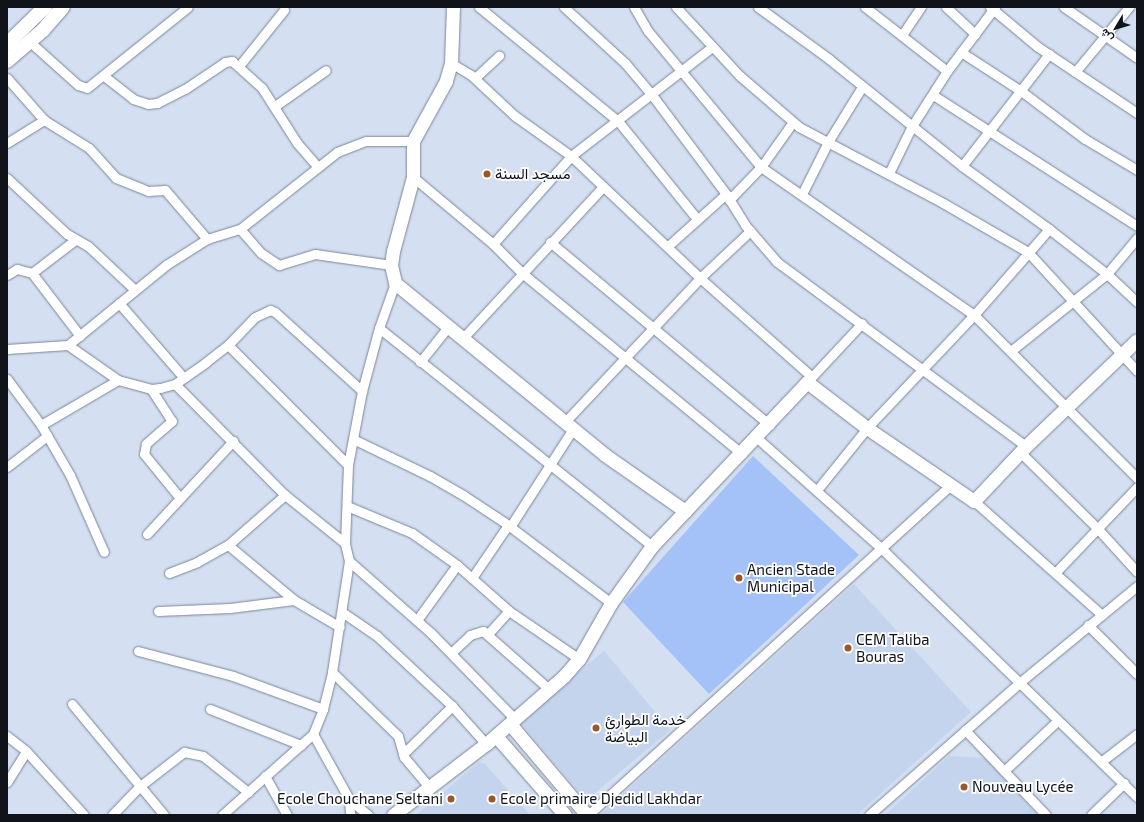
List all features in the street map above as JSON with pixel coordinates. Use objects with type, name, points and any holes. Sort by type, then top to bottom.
[{"type":"main road","points":[[7,44],[45,7]]},
{"type":"main road","points":[[7,61],[30,42],[62,7]]},
{"type":"street","points":[[172,7],[179,15]]},
{"type":"street","points":[[30,42],[78,85],[87,88],[104,76],[148,37],[188,7]]},
{"type":"street","points":[[479,7],[618,121],[697,219]]},
{"type":"street","points":[[564,7],[625,63],[652,95],[727,197],[750,232],[777,262],[862,323],[1023,449],[1137,572]]},
{"type":"street","points":[[634,7],[648,31],[681,73],[761,167],[802,194],[974,315],[1012,350],[1137,478]]},
{"type":"street","points":[[676,7],[740,76],[793,122],[828,142],[889,173],[1028,252],[1137,371]]},
{"type":"street","points":[[758,7],[829,59],[962,166],[1049,229],[1107,274],[1137,302]]},
{"type":"street","points":[[865,7],[947,71]]},
{"type":"street","points":[[902,35],[921,7]]},
{"type":"street","points":[[946,7],[975,34]]},
{"type":"street","points":[[1064,7],[1137,58]]},
{"type":"street","points":[[1075,72],[1129,7]]},
{"type":"street","points":[[889,173],[912,126],[947,71],[993,8],[1049,54],[1137,113]]},
{"type":"street","points":[[455,9],[451,63],[446,81],[414,141],[413,177],[391,265],[396,283],[568,426],[685,511]]},
{"type":"street","points":[[239,66],[284,10]]},
{"type":"street","points":[[493,244],[571,156],[681,73],[712,47]]},
{"type":"street","points":[[961,52],[1021,90],[1085,139],[1137,170]]},
{"type":"street","points":[[962,166],[991,132],[1049,54]]},
{"type":"street","points":[[475,78],[499,56]]},
{"type":"street","points":[[104,76],[133,99],[148,104],[157,103],[185,89],[225,62],[232,61],[262,88],[275,106],[297,143],[318,167]]},
{"type":"street","points":[[451,63],[475,78],[515,116],[571,156],[602,188],[668,246],[700,278],[866,428],[974,501],[1056,572],[1102,615]]},
{"type":"street","points":[[275,106],[326,70]]},
{"type":"street","points":[[7,78],[44,120],[89,148],[120,181],[139,186],[148,191],[165,190],[206,239]]},
{"type":"street","points":[[802,194],[828,142],[862,87]]},
{"type":"street","points":[[933,95],[1137,226]]},
{"type":"street","points":[[7,143],[44,120]]},
{"type":"street","points":[[668,246],[697,219],[727,197],[761,167],[793,122]]},
{"type":"street","points":[[7,349],[68,345],[166,265],[206,239],[240,230],[337,152],[356,143],[381,140],[414,141]]},
{"type":"street","points":[[413,177],[493,244],[522,273],[742,454]]},
{"type":"street","points":[[7,178],[75,240],[88,246],[135,290]]},
{"type":"street","points":[[462,339],[550,242],[602,188]]},
{"type":"street","points":[[817,490],[866,428],[974,315],[1049,229]]},
{"type":"street","points":[[240,230],[261,253],[279,265],[315,254],[391,265]]},
{"type":"street","points":[[472,578],[509,526],[548,466],[568,426],[653,328],[700,278],[750,232]]},
{"type":"street","points":[[1012,350],[1075,302],[1107,274],[1137,238]]},
{"type":"street","points":[[32,274],[75,240]]},
{"type":"street","points":[[550,242],[770,425]]},
{"type":"street","points":[[7,275],[17,270],[32,274],[80,336]]},
{"type":"street","points":[[222,815],[313,734],[323,709],[332,672],[340,627],[349,561],[345,543],[348,465],[362,391],[379,328],[396,283]]},
{"type":"street","points":[[119,303],[184,378]]},
{"type":"street","points":[[68,345],[118,380],[151,389],[175,384],[228,345],[260,313],[270,310],[275,312],[362,391]]},
{"type":"street","points":[[393,815],[430,788],[513,722],[579,659],[611,603],[652,546],[770,425],[862,323]]},
{"type":"street","points":[[420,362],[448,327]]},
{"type":"street","points":[[379,328],[548,466],[652,546]]},
{"type":"street","points":[[974,501],[1067,405],[1137,340]]},
{"type":"street","points":[[228,345],[348,465]]},
{"type":"street","points":[[7,379],[41,424],[70,475],[104,552]]},
{"type":"street","points":[[41,424],[118,380]]},
{"type":"street","points":[[175,384],[285,495],[345,543]]},
{"type":"street","points":[[151,389],[172,421],[146,444],[144,454],[180,498]]},
{"type":"street","points":[[7,467],[47,436]]},
{"type":"street","points":[[757,438],[882,549],[1057,721],[1102,761],[1137,797]]},
{"type":"street","points":[[353,439],[430,476],[509,526],[611,603]]},
{"type":"street","points":[[147,534],[232,441]]},
{"type":"street","points":[[349,561],[452,652],[513,722],[588,815],[950,486]]},
{"type":"street","points":[[1056,572],[1137,487]]},
{"type":"street","points":[[169,573],[197,562],[228,545],[285,495]]},
{"type":"street","points":[[347,506],[406,530],[457,565],[509,612],[579,659]]},
{"type":"street","points":[[228,545],[294,600],[340,627]]},
{"type":"street","points":[[417,620],[457,565]]},
{"type":"street","points":[[869,815],[1019,683],[1137,586]]},
{"type":"street","points":[[158,611],[230,608],[294,600]]},
{"type":"street","points":[[342,612],[377,636],[452,706],[486,744]]},
{"type":"street","points":[[488,634],[509,612]]},
{"type":"street","points":[[1088,625],[1137,674]]},
{"type":"street","points":[[452,652],[474,633],[480,630],[488,634],[549,689]]},
{"type":"street","points":[[138,652],[233,676],[323,709]]},
{"type":"street","points":[[332,672],[398,736],[403,754],[430,788]]},
{"type":"street","points":[[72,704],[164,815]]},
{"type":"street","points":[[403,754],[452,706]]},
{"type":"street","points":[[210,709],[300,745]]},
{"type":"street","points":[[1004,771],[1057,721]]},
{"type":"street","points":[[965,730],[1046,815]]},
{"type":"street","points":[[313,734],[349,799],[368,815]]},
{"type":"street","points":[[1102,761],[1137,734]]},
{"type":"street","points":[[7,736],[26,751],[84,815]]},
{"type":"street","points":[[496,736],[565,815]]},
{"type":"street","points":[[7,782],[26,751]]},
{"type":"street","points":[[112,815],[140,786],[180,753],[190,752],[203,756],[248,792]]},
{"type":"street","points":[[265,776],[287,815]]},
{"type":"street","points":[[1091,815],[1124,783]]},
{"type":"street","points":[[349,799],[350,815]]},
{"type":"shaded area","name":"Ancien Stade Municipal","points":[[753,456],[859,555],[709,694],[623,602]]},
{"type":"shaded area","name":"CEM Taliba Bouras","points":[[854,584],[971,712],[857,815],[600,815]]},
{"type":"shaded area","name":"خدمة الطوارئ البياضة","points":[[604,651],[670,730],[586,801],[520,722]]},
{"type":"shaded area","name":"Nouveau Lycée","points":[[949,756],[986,758],[1037,815],[885,815]]},
{"type":"shaded area","name":"Ecole primaire Djedid Lakhdar","points":[[479,762],[485,764],[530,815],[416,815]]},
{"type":"place","name":"مسجد السنة","points":[[487,174]]},
{"type":"place","name":"Ancien Stade Municipal","points":[[739,578]]},
{"type":"place","name":"CEM Taliba Bouras","points":[[848,648]]},
{"type":"place","name":"خدمة الطوارئ البياضة","points":[[596,728]]},
{"type":"place","name":"Nouveau Lycée","points":[[964,787]]},
{"type":"place","name":"Ecole Chouchane Seltani","points":[[451,799]]},
{"type":"place","name":"Ecole primaire Djedid Lakhdar","points":[[492,799]]}]
